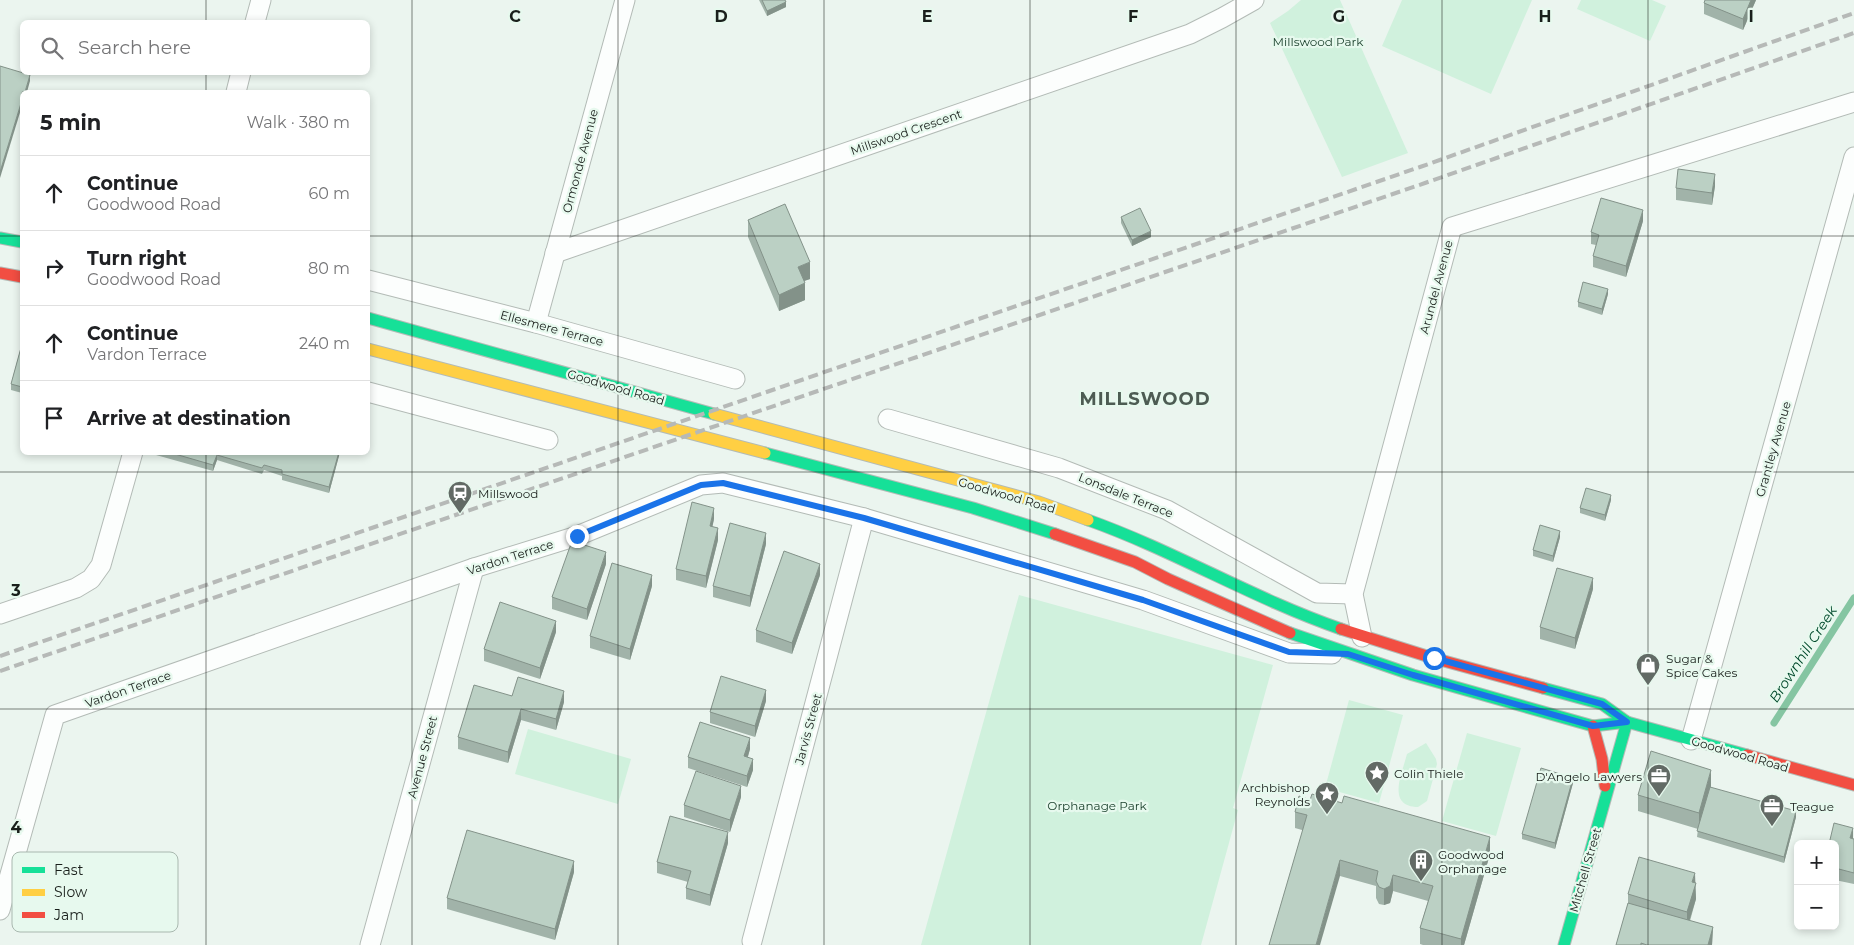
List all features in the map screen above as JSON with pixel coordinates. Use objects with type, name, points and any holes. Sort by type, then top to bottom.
[{"type":"main road","points":[[0,238],[20,242]]},
{"type":"main road","points":[[0,273],[20,277]]},
{"type":"main road","name":"Goodwood Road","points":[[370,319],[781,433],[1038,502],[1150,544],[1278,605],[1362,637],[1602,704],[1627,722],[1854,785]]},
{"type":"main road","name":"Goodwood Road","points":[[370,350],[973,508],[1094,546],[1135,562],[1168,579],[1289,633],[1348,654],[1413,675],[1593,726],[1627,722]]},
{"type":"main road","name":"Mitchell Street","points":[[1564,945],[1627,722]]},
{"type":"main road","name":"Mitchell Street","points":[[1593,726],[1602,760],[1606,794]]},
{"type":"street","points":[[256,20],[261,0]]},
{"type":"street","name":"Ormonde Avenue","points":[[536,323],[625,0]]},
{"type":"street","name":"Millswood Crescent","points":[[555,253],[1190,34],[1254,0]]},
{"type":"street","points":[[236,90],[240,75]]},
{"type":"street","name":"Arundel Avenue","points":[[1362,637],[1353,594],[1452,227],[1854,102]]},
{"type":"street","name":"Grantley Avenue","points":[[1691,740],[1854,157]]},
{"type":"street","name":"Ellesmere Terrace","points":[[370,281],[536,323],[735,379]]},
{"type":"street","points":[[370,393],[548,440]]},
{"type":"street","name":"Lonsdale Terrace","points":[[888,419],[1059,468],[1167,510],[1317,593],[1353,594]]},
{"type":"street","points":[[0,614],[76,588],[91,579],[101,565],[132,455]]},
{"type":"street","name":"Vardon Terrace","points":[[16,852],[55,715],[474,568],[577,536],[701,485],[723,483],[864,518],[1143,600],[1289,652],[1348,654]]},
{"type":"street","name":"Jarvis Street","points":[[752,941],[864,518]]},
{"type":"street","name":"Avenue Street","points":[[370,945],[474,568]]},
{"type":"street","points":[[1143,600],[1162,595],[1168,579]]},
{"type":"street","name":"Vardon Terrace","points":[[0,910],[12,867]]},
{"type":"green space","name":"Millswood Park","points":[[1301,0],[1340,0],[1408,153],[1342,177],[1270,23]]},
{"type":"green space","points":[[1402,0],[1532,0],[1491,94],[1382,46]]},
{"type":"green space","points":[[1581,0],[1652,0],[1666,6],[1650,41],[1577,9]]},
{"type":"green space","name":"Orphanage Park","points":[[1019,595],[1273,665],[1233,808],[1238,810],[1201,945],[921,945]]},
{"type":"green space","points":[[1349,700],[1403,715],[1379,803],[1325,788]]},
{"type":"green space","points":[[528,729],[631,759],[618,804],[515,774]]},
{"type":"green space","points":[[1467,733],[1521,748],[1496,836],[1442,821]]},
{"type":"green space","points":[[1426,743],[1437,764],[1427,801],[1418,807],[1408,805],[1402,801],[1399,795],[1402,771],[1407,754]]},
{"type":"building","points":[[762,0],[785,0],[786,2],[767,11]]},
{"type":"building","points":[[1705,0],[1751,0],[1743,19],[1704,3]]},
{"type":"building","points":[[0,66],[20,72],[20,75],[30,75],[26,90],[20,90],[20,107],[0,172]]},
{"type":"building","points":[[1678,169],[1715,174],[1712,193],[1676,188]]},
{"type":"building","points":[[1601,198],[1643,210],[1626,266],[1593,256],[1599,235],[1591,232]]},
{"type":"building","points":[[785,204],[810,262],[798,267],[805,283],[779,295],[748,220]]},
{"type":"building","points":[[1140,208],[1151,231],[1132,240],[1121,217]]},
{"type":"building","points":[[1583,282],[1608,289],[1602,309],[1578,302]]},
{"type":"building","points":[[20,351],[20,386],[11,384]]},
{"type":"building","points":[[178,455],[217,455],[213,465]]},
{"type":"building","points":[[217,455],[338,455],[329,487],[282,474],[282,470],[264,465],[262,468]]},
{"type":"building","points":[[1586,488],[1611,495],[1605,515],[1580,508]]},
{"type":"building","points":[[692,502],[714,508],[710,526],[718,528],[706,576],[676,569]]},
{"type":"building","points":[[730,523],[766,533],[750,596],[713,586]]},
{"type":"building","points":[[1540,525],[1560,531],[1553,556],[1533,550]]},
{"type":"building","points":[[572,541],[606,552],[587,609],[552,597]]},
{"type":"building","points":[[784,551],[820,564],[792,643],[756,630]]},
{"type":"building","points":[[612,563],[652,575],[630,649],[590,636]]},
{"type":"building","points":[[1557,568],[1593,578],[1575,638],[1540,627]]},
{"type":"building","points":[[500,602],[556,621],[540,668],[484,649]]},
{"type":"building","points":[[721,676],[766,690],[755,726],[710,712]]},
{"type":"building","points":[[518,677],[564,691],[556,719],[521,709],[508,752],[458,737],[474,685],[512,696]]},
{"type":"building","points":[[700,722],[750,738],[744,756],[753,759],[747,776],[688,757]]},
{"type":"building","points":[[1651,751],[1711,770],[1699,813],[1638,795]]},
{"type":"building","points":[[1541,768],[1573,778],[1555,843],[1522,834]]},
{"type":"building","points":[[696,771],[741,786],[730,820],[684,805]]},
{"type":"building","points":[[1710,787],[1796,811],[1784,857],[1697,831]]},
{"type":"building","name":"Goodwood Orphanage","points":[[1312,794],[1342,803],[1344,796],[1490,837],[1461,939],[1420,928],[1433,886],[1393,875],[1390,886],[1384,889],[1379,887],[1376,881],[1378,871],[1340,860],[1316,945],[1269,945],[1307,815],[1295,812],[1299,796],[1310,800]]},
{"type":"building","points":[[670,816],[728,832],[710,895],[686,888],[691,871],[657,862]]},
{"type":"building","points":[[1834,823],[1853,828],[1850,838],[1854,839],[1854,873],[1839,869],[1839,840],[1830,840]]},
{"type":"building","points":[[467,830],[574,861],[555,929],[447,898]]},
{"type":"building","points":[[1639,857],[1695,873],[1692,882],[1696,883],[1687,912],[1628,894]]},
{"type":"building","points":[[1628,903],[1713,927],[1708,945],[1647,945],[1641,943],[1641,945],[1616,945]]},
{"type":"waterway","name":"Brownhill Creek","points":[[1774,723],[1854,598]]},
{"type":"railway","points":[[0,656],[1420,167],[1854,13]]},
{"type":"railway","points":[[0,671],[1425,183],[1854,33]]},
{"type":"traffic: fast","points":[[0,238],[20,242]]},
{"type":"traffic: fast","points":[[370,319],[714,414]]},
{"type":"traffic: fast","points":[[765,453],[973,508],[1055,534]]},
{"type":"traffic: fast","points":[[1088,520],[1152,546],[1277,604],[1341,629]]},
{"type":"traffic: fast","points":[[1290,633],[1413,675],[1593,726],[1627,722]]},
{"type":"traffic: fast","points":[[1543,688],[1602,704],[1627,722],[1747,755]]},
{"type":"traffic: fast","points":[[1564,945],[1627,722]]},
{"type":"traffic: slow","points":[[370,350],[765,453]]},
{"type":"traffic: slow","points":[[714,414],[1039,502],[1088,520]]},
{"type":"traffic: jam","points":[[0,273],[20,277]]},
{"type":"traffic: jam","points":[[1055,534],[1135,562],[1168,579],[1290,633]]},
{"type":"traffic: jam","points":[[1341,629],[1433,658],[1543,688]]},
{"type":"traffic: jam","points":[[1593,726],[1602,759],[1605,786]]},
{"type":"traffic: jam","points":[[1747,755],[1854,785]]},
{"type":"place","name":"Millswood","points":[[460,514]]},
{"type":"place","name":"Sugar & Spice Cakes","points":[[1648,686]]},
{"type":"place","name":"Colin Thiele","points":[[1377,794]]},
{"type":"place","name":"D'Angelo Lawyers","points":[[1659,797]]},
{"type":"place","name":"Archbishop Reynolds","points":[[1327,815]]},
{"type":"place","name":"Teague","points":[[1772,827]]},
{"type":"place","name":"Goodwood Orphanage","points":[[1421,882]]},
{"type":"district","name":"MILLSWOOD","points":[[1145,399]]},
{"type":"route","points":[[577,536],[701,485],[723,483],[864,518],[1143,600],[1289,652],[1348,654],[1413,675],[1593,726],[1627,722],[1602,704],[1434,658]]}]
